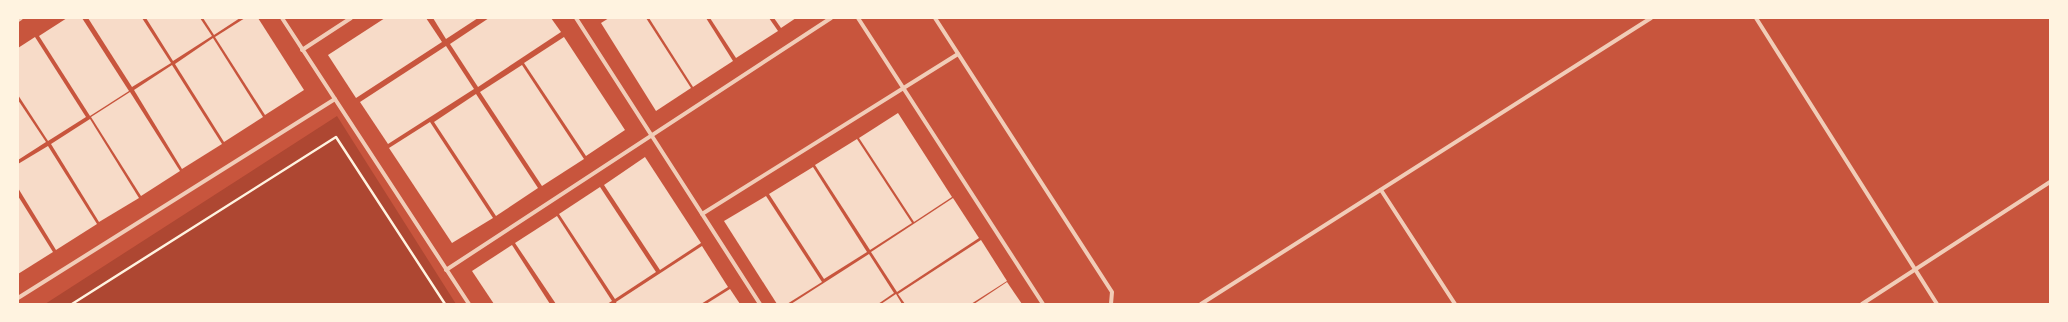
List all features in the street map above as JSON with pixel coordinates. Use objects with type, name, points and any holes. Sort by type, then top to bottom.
[{"type":"street","points":[[282,18],[469,304]]},
{"type":"street","points":[[302,50],[351,18]]},
{"type":"street","points":[[576,18],[760,304]]},
{"type":"street","points":[[446,270],[831,18]]},
{"type":"street","points":[[858,18],[1043,304]]},
{"type":"street","points":[[935,18],[1112,292],[1111,304]]},
{"type":"street","points":[[1201,304],[1650,18]]},
{"type":"street","points":[[1756,18],[1937,304]]},
{"type":"street","points":[[702,214],[958,54]]},
{"type":"street","points":[[18,298],[335,99]]},
{"type":"street","points":[[1862,304],[2050,182]]},
{"type":"street","points":[[1380,190],[1455,304]]},
{"type":"path","points":[[72,304],[336,137],[445,304]]},
{"type":"shaded area","points":[[337,116],[456,304],[45,304]]},
{"type":"building","points":[[67,18],[82,18],[129,91],[90,116],[39,36]]},
{"type":"building","points":[[88,18],[142,18],[171,63],[132,87]]},
{"type":"building","points":[[146,18],[200,18],[212,36],[173,61]]},
{"type":"building","points":[[203,18],[240,18],[214,35]]},
{"type":"building","points":[[245,18],[258,18],[304,90],[265,115],[215,37]]},
{"type":"building","points":[[385,18],[426,18],[442,42],[356,98],[328,55]]},
{"type":"building","points":[[433,18],[478,18],[446,39]]},
{"type":"building","points":[[489,18],[551,18],[561,32],[478,87],[450,44]]},
{"type":"building","points":[[609,18],[646,18],[691,88],[656,111],[601,23]]},
{"type":"building","points":[[649,18],[706,18],[733,61],[693,87]]},
{"type":"building","points":[[710,18],[769,18],[778,31],[736,58]]},
{"type":"building","points":[[774,18],[796,18],[781,28]]},
{"type":"building","points":[[35,37],[86,117],[48,141],[18,95],[18,48]]},
{"type":"building","points":[[564,37],[625,130],[586,156],[524,63]]},
{"type":"building","points":[[213,38],[263,117],[224,142],[175,64]]},
{"type":"building","points":[[446,46],[474,89],[388,144],[360,102]]},
{"type":"building","points":[[172,65],[222,144],[182,169],[134,90]]},
{"type":"building","points":[[522,65],[584,159],[542,186],[480,92]]},
{"type":"building","points":[[130,92],[180,171],[141,196],[91,117]]},
{"type":"building","points":[[476,94],[538,188],[496,216],[434,122]]},
{"type":"building","points":[[18,100],[46,142],[18,160]]},
{"type":"building","points":[[898,113],[952,197],[914,222],[859,138]]},
{"type":"building","points":[[90,119],[139,198],[99,222],[51,144]]},
{"type":"building","points":[[430,122],[493,218],[452,243],[389,148]]},
{"type":"building","points":[[857,139],[912,223],[870,250],[815,165]]},
{"type":"building","points":[[48,146],[97,224],[56,250],[18,188],[18,164]]},
{"type":"building","points":[[645,157],[701,243],[660,270],[604,185]]},
{"type":"building","points":[[813,167],[867,252],[824,279],[769,194]]},
{"type":"building","points":[[600,187],[656,272],[615,299],[559,214]]},
{"type":"building","points":[[18,196],[53,252],[18,274]]},
{"type":"building","points":[[766,196],[822,282],[787,304],[777,304],[724,221]]},
{"type":"building","points":[[953,198],[979,238],[897,292],[871,252]]},
{"type":"building","points":[[557,216],[612,301],[607,304],[556,304],[515,243]]},
{"type":"building","points":[[981,240],[1007,281],[971,304],[905,304],[898,294]]},
{"type":"building","points":[[512,245],[550,304],[494,304],[472,271]]},
{"type":"building","points":[[702,246],[728,287],[701,304],[617,304],[616,302]]},
{"type":"building","points":[[869,254],[894,293],[878,304],[791,304]]},
{"type":"building","points":[[1007,282],[1022,304],[974,304]]},
{"type":"building","points":[[730,289],[740,304],[706,304]]},
{"type":"building","points":[[896,294],[902,304],[881,304]]}]
